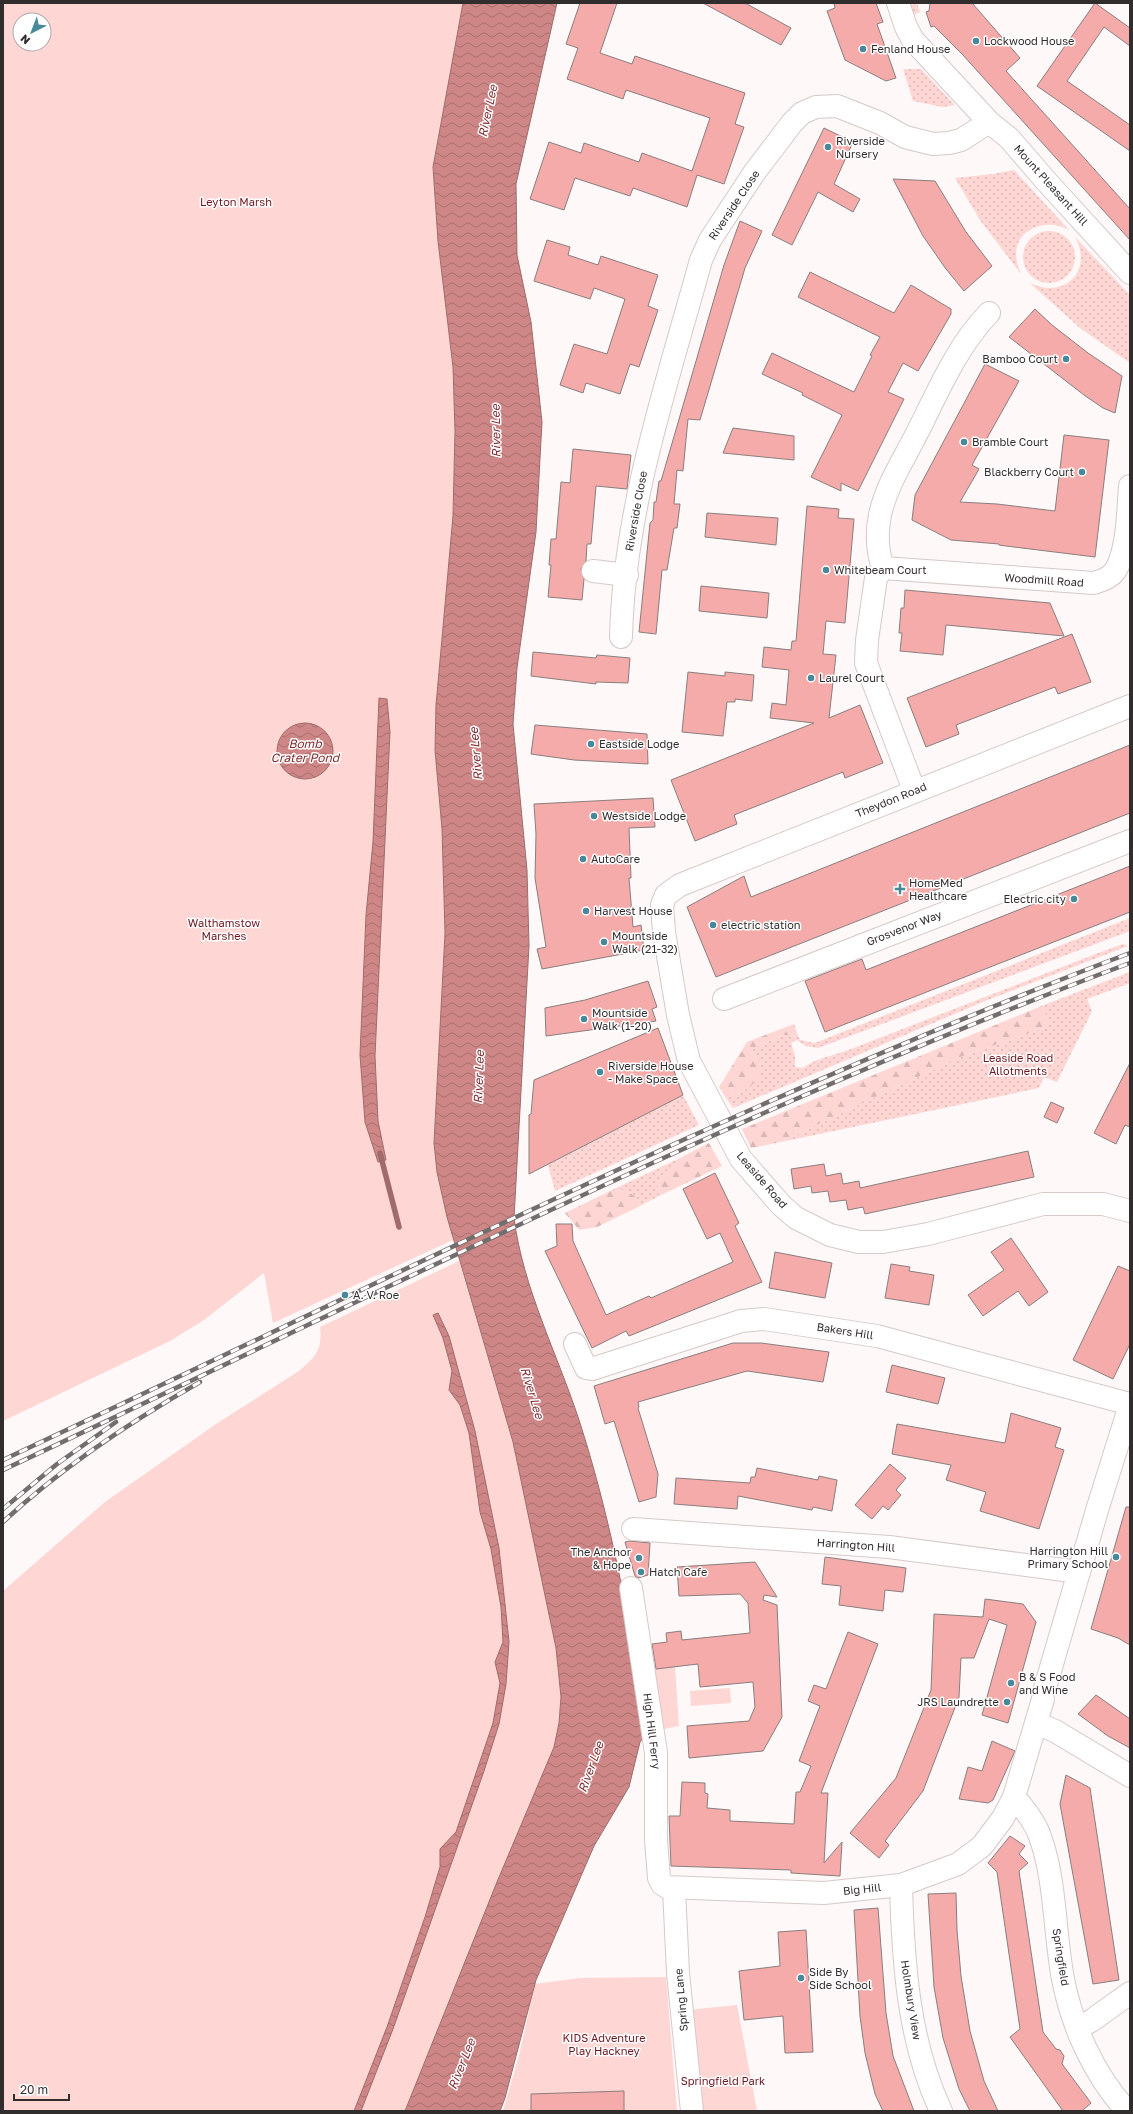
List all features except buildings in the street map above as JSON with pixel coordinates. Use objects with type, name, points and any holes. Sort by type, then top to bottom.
[{"type":"street","name":"Mount Pleasant Hill","points":[[898,3],[906,27],[913,40],[989,122],[1009,138],[1130,273]]},
{"type":"street","name":"Riverside Close","points":[[621,637],[630,531],[645,464],[701,260],[710,240],[754,173],[792,123],[802,113],[816,107],[837,106],[880,123],[905,138],[933,144],[949,143],[960,140],[989,122]]},
{"type":"street","points":[[914,790],[866,663],[867,640],[876,578],[883,568],[877,552],[877,536],[880,514],[888,489],[958,353],[973,329],[990,312]]},
{"type":"street","name":"Woodmill Road","points":[[883,568],[1094,583],[1102,581],[1114,572],[1122,554],[1130,486]]},
{"type":"street","points":[[593,571],[626,575]]},
{"type":"street","name":"Theydon Road","points":[[662,905],[666,895],[680,885],[914,790],[1130,706]]},
{"type":"street","name":"Grosvenor Way","points":[[724,999],[1130,841]]},
{"type":"street","name":"Leaside Road","points":[[662,905],[664,932],[677,1007],[689,1060],[741,1159],[781,1205],[796,1218],[830,1235],[860,1242],[883,1242],[928,1234],[1043,1204],[1128,1205]]},
{"type":"street","name":"Bakers Hill","points":[[575,1344],[586,1368],[592,1369],[741,1321],[764,1319],[877,1336],[1130,1404]]},
{"type":"street","name":"Big Hill","points":[[674,1889],[824,1893],[901,1885],[958,1864],[982,1846],[1003,1818],[1014,1797],[1079,1572],[1130,1404]]},
{"type":"street","name":"Harrington Hill","points":[[633,1529],[889,1547],[1079,1572]]},
{"type":"street","name":"High Hill Ferry","points":[[631,1588],[656,1753],[656,1840],[659,1878],[662,1884],[674,1889]]},
{"type":"street","points":[[1036,1723],[1056,1731],[1130,1776]]},
{"type":"street","name":"Springfield","points":[[1014,1797],[1026,1811],[1037,1830],[1044,1854],[1063,1978],[1070,2009],[1089,2054],[1117,2108]]},
{"type":"street","name":"Holmbury View","points":[[901,1885],[903,1945],[912,2015],[921,2058],[942,2111]]},
{"type":"street","name":"Spring Lane","points":[[674,1889],[678,1973],[692,2111]]},
{"type":"street","points":[[1077,2028],[1091,2021],[1130,1993]]},
{"type":"green space","name":"Walthamstow Marshes","points":[[3,3],[463,3],[433,167],[438,241],[453,367],[455,431],[453,516],[436,705],[435,750],[442,829],[445,933],[434,1143],[437,1172],[453,1240],[273,1323],[264,1273],[204,1320],[170,1341],[3,1421]]},
{"type":"green space","points":[[908,3],[917,3],[920,12],[913,15]]},
{"type":"green space","points":[[903,69],[921,69],[955,105],[943,107],[913,101]]},
{"type":"green space","points":[[1014,170],[1069,230],[1059,226],[1040,226],[1031,229],[1024,235],[1019,242],[1016,251],[1017,264],[1021,274],[980,220],[955,178]]},
{"type":"green space","points":[[1044,231],[1054,231],[1068,238],[1075,252],[1075,262],[1068,276],[1054,283],[1044,283],[1034,279],[1027,272],[1023,262],[1023,252],[1027,242],[1034,235]]},
{"type":"green space","points":[[1075,237],[1130,295],[1130,363],[1080,328],[1030,283],[1042,287],[1054,288],[1064,285],[1072,279],[1078,271],[1081,261],[1080,249]]},
{"type":"green space","points":[[1130,918],[1130,931],[818,1048],[806,1046],[797,1040],[791,1043],[795,1056],[795,1067],[802,1068],[817,1060],[846,1051],[1123,944],[1128,946],[985,1001],[733,1108],[726,1098],[745,1090],[761,1068],[752,1049],[783,1035],[798,1036],[800,1040],[815,1043]]},
{"type":"green space","name":"Leaside Road Allotments","points":[[1130,972],[1130,983],[1087,999],[1092,1011],[1057,1082],[1044,1077],[1039,1088],[781,1142],[960,1057],[1047,1027],[1044,1005]]},
{"type":"green space","points":[[1044,1005],[1047,1027],[960,1057],[781,1142],[751,1148],[742,1129]]},
{"type":"green space","points":[[794,1024],[798,1036],[783,1035],[752,1049],[761,1068],[760,1078],[745,1090],[726,1098],[719,1087],[747,1042]]},
{"type":"green space","points":[[683,1095],[699,1125],[555,1191],[548,1165]]},
{"type":"green space","points":[[709,1143],[722,1166],[659,1196],[658,1182],[669,1174],[678,1159]]},
{"type":"green space","points":[[678,1159],[669,1174],[658,1182],[659,1196],[640,1206],[636,1197],[626,1190],[610,1191]]},
{"type":"green space","points":[[626,1190],[636,1197],[640,1206],[597,1227],[579,1230],[565,1213],[610,1191]]},
{"type":"green space","points":[[459,1261],[513,1442],[556,1648],[561,1697],[559,1723],[554,1747],[405,2111],[3,2111],[3,1591],[105,1502],[216,1424],[299,1371],[317,1352],[321,1335],[320,1327]]},
{"type":"green space","points":[[675,1667],[679,1726],[664,1729],[654,1669]]},
{"type":"green space","points":[[730,1688],[731,1703],[691,1706],[690,1691]]},
{"type":"green space","name":"KIDS Adventure Play Hackney","points":[[666,1977],[677,2111],[503,2111],[520,2052],[535,1984],[580,1978]]},
{"type":"green space","name":"Springfield Park","points":[[737,2005],[757,2111],[698,2111],[688,2010]]},
{"type":"water","name":"River Lee","points":[[463,3],[557,3],[516,184],[517,255],[531,322],[542,422],[536,532],[517,668],[513,724],[527,870],[529,946],[514,1218],[518,1244],[533,1295],[579,1420],[591,1458],[611,1536],[627,1614],[647,1733],[640,1742],[629,1787],[594,1846],[536,1980],[505,2098],[500,2111],[405,2111],[497,1882],[554,1747],[559,1723],[561,1697],[556,1648],[513,1442],[447,1217],[437,1172],[434,1143],[445,933],[442,829],[435,750],[436,705],[453,516],[455,431],[453,367],[438,241],[433,167]]},
{"type":"water","points":[[379,698],[387,699],[390,732],[375,1056],[378,1121],[386,1160],[378,1162],[365,1122],[360,1055],[366,915],[373,842]]},
{"type":"water","name":"Bomb Crater Pond","points":[[300,723],[310,723],[325,731],[331,740],[333,751],[331,762],[325,771],[310,779],[300,779],[289,774],[282,767],[277,756],[277,746],[282,735],[289,728]]},
{"type":"water","points":[[438,1313],[449,1336],[475,1431],[499,1548],[509,1642],[506,1684],[499,1724],[484,1771],[393,2029],[361,2111],[354,2111],[387,2027],[425,1917],[440,1867],[440,1849],[456,1832],[493,1723],[500,1683],[495,1662],[503,1642],[501,1607],[491,1549],[480,1512],[469,1433],[460,1405],[449,1390],[452,1371],[443,1338],[433,1315]]},
{"type":"waterway","points":[[380,1153],[399,1227]]},
{"type":"railway","points":[[3,1460],[422,1261],[702,1131],[844,1069],[986,1010],[1130,953]]},
{"type":"railway","points":[[3,1470],[562,1205],[702,1141],[844,1078],[986,1019],[1130,963]]},
{"type":"railway","points":[[3,1522],[49,1483],[97,1446],[122,1429],[200,1382]]},
{"type":"railway","points":[[3,1509],[57,1464],[116,1422]]},
{"type":"place","name":"Lockwood House","points":[[976,41]]},
{"type":"place","name":"Fenland House","points":[[863,49]]},
{"type":"place","name":"Riverside Nursery","points":[[828,147]]},
{"type":"place","name":"Bamboo Court","points":[[1066,359]]},
{"type":"place","name":"Bramble Court","points":[[964,442]]},
{"type":"place","name":"Blackberry Court","points":[[1082,472]]},
{"type":"place","name":"Whitebeam Court","points":[[826,570]]},
{"type":"place","name":"Laurel Court","points":[[811,678]]},
{"type":"place","name":"Eastside Lodge","points":[[591,744]]},
{"type":"place","name":"Westside Lodge","points":[[594,816]]},
{"type":"place","name":"AutoCare","points":[[583,859]]},
{"type":"place","name":"HomeMed Healthcare","points":[[900,889]]},
{"type":"place","name":"Electric city","points":[[1074,899]]},
{"type":"place","name":"Harvest House","points":[[586,911]]},
{"type":"place","name":"electric station","points":[[713,925]]},
{"type":"place","name":"Mountside Walk (21-32)","points":[[604,942]]},
{"type":"place","name":"Mountside Walk (1-20)","points":[[584,1019]]},
{"type":"place","name":"Riverside House - Make Space","points":[[600,1072]]},
{"type":"place","name":"A. V. Roe","points":[[345,1295]]},
{"type":"place","name":"Harrington Hill Primary School","points":[[1116,1557]]},
{"type":"place","name":"The Anchor & Hope","points":[[639,1558]]},
{"type":"place","name":"Hatch Cafe","points":[[641,1572]]},
{"type":"place","name":"B & S Food and Wine","points":[[1011,1683]]},
{"type":"place","name":"JRS Laundrette","points":[[1007,1702]]},
{"type":"place","name":"Side By Side School","points":[[801,1978]]},
{"type":"park label","name":"Leyton Marsh","points":[[236,202]]}]
